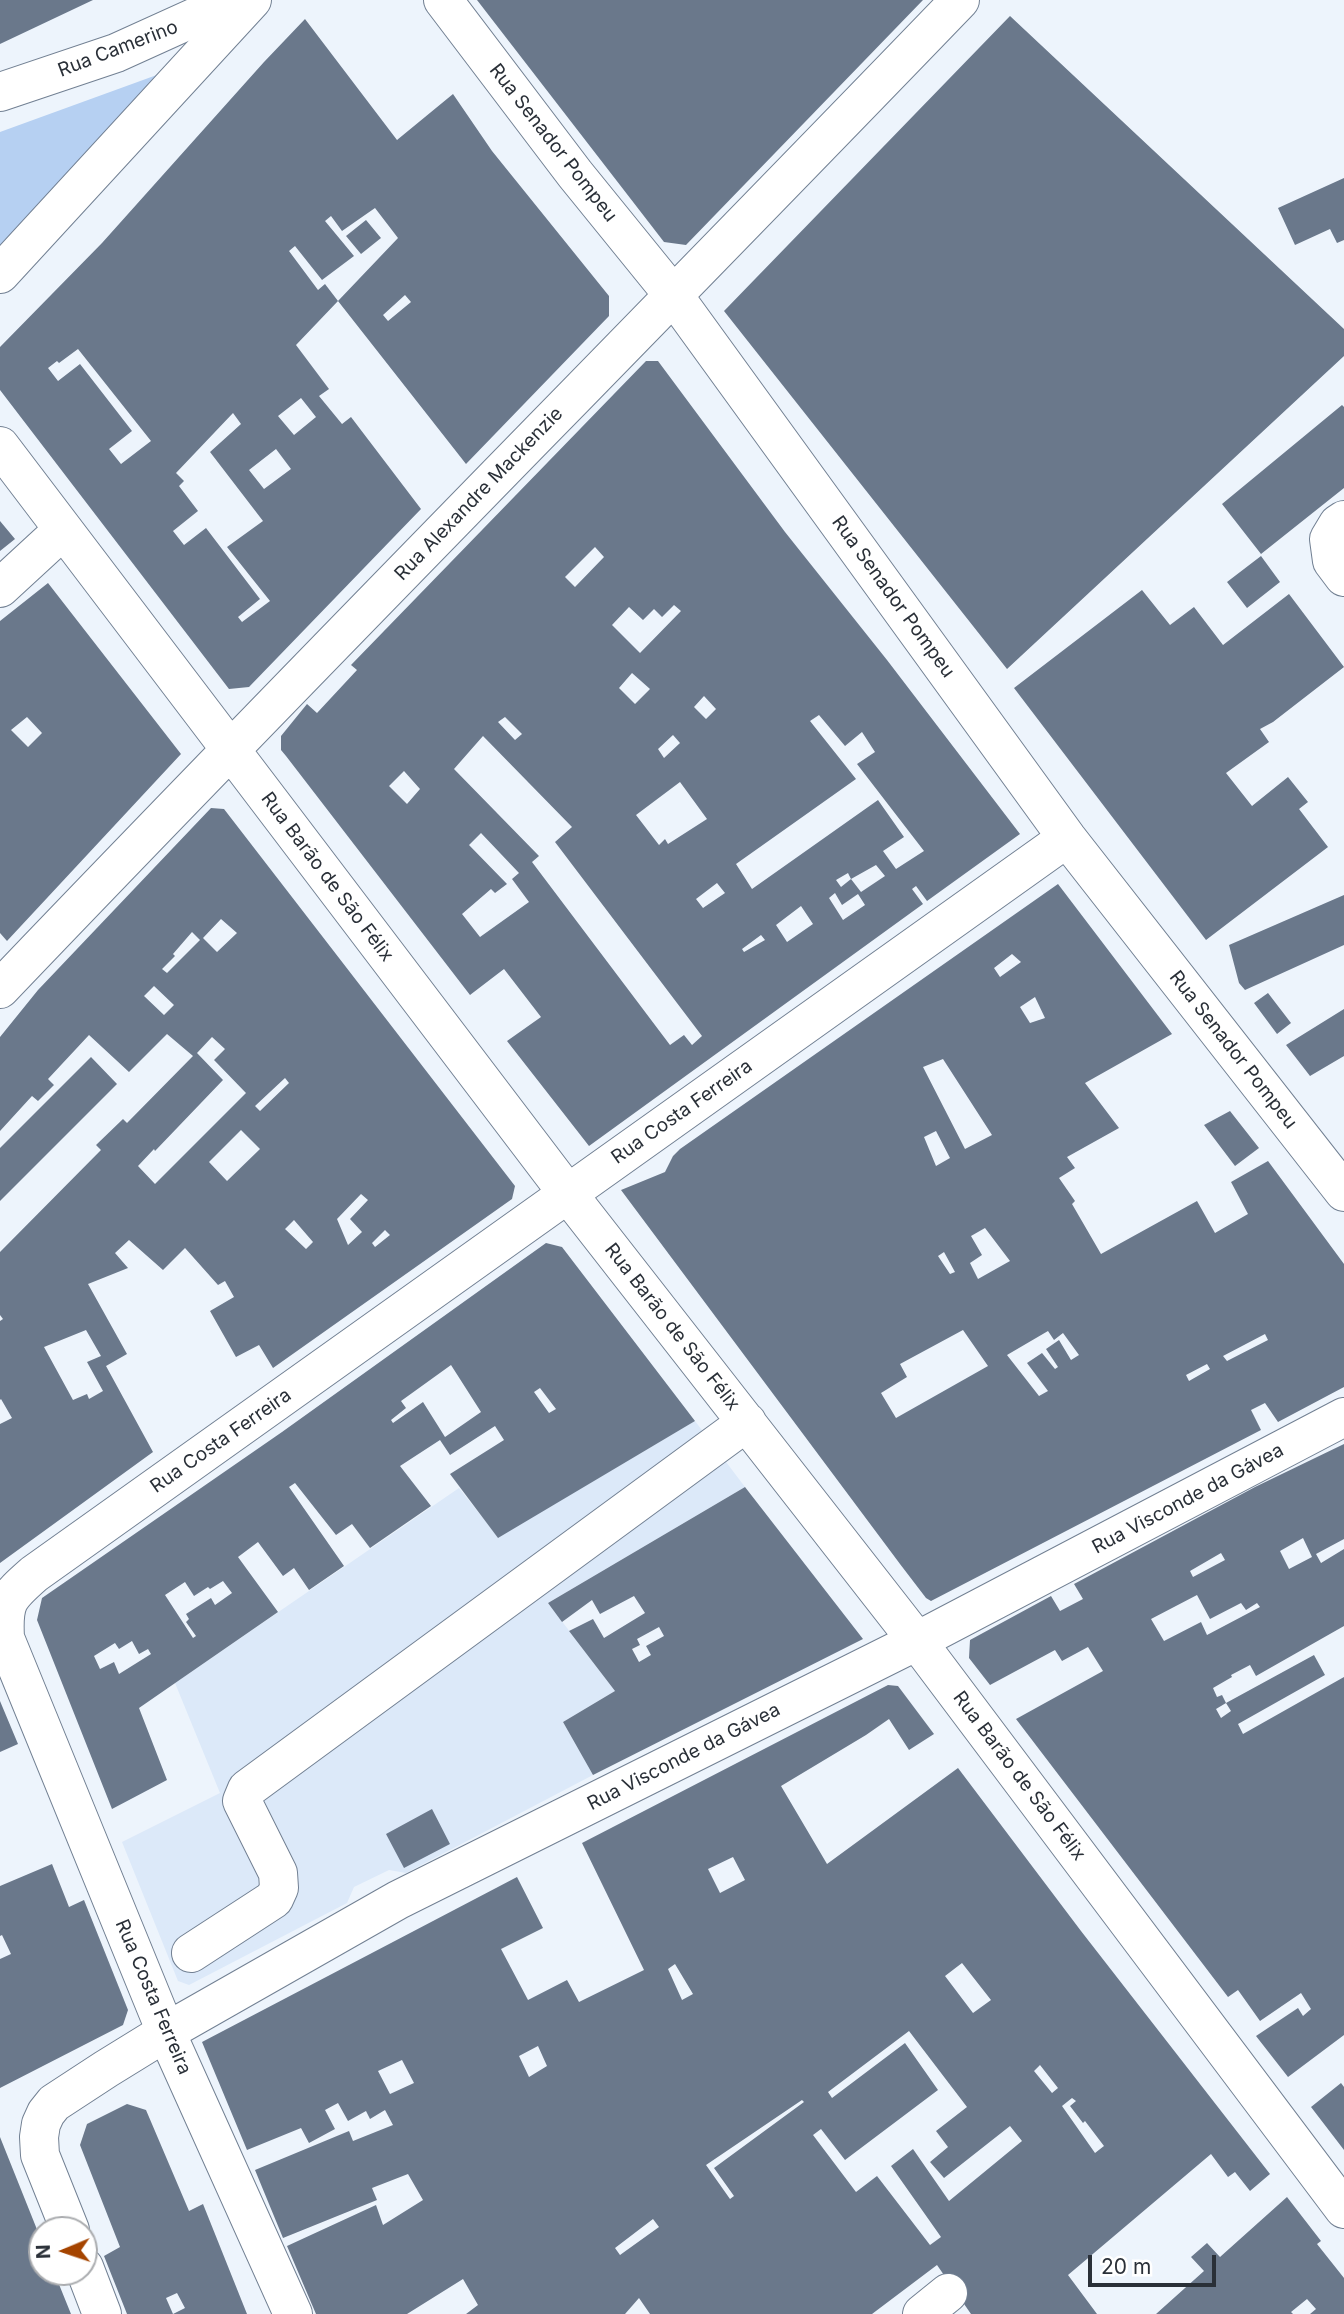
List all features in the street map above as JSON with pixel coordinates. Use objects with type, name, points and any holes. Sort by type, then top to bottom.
[{"type":"street","name":"Rua Camerino","points":[[0,92],[116,53],[233,0]]},
{"type":"street","points":[[0,274],[252,0]]},
{"type":"street","name":"Rua Senador Pompeu","points":[[443,0],[575,174],[674,296],[1067,838],[1344,1192]]},
{"type":"street","name":"Rua Alexandre Mackenzie","points":[[0,989],[229,749],[960,0]]},
{"type":"street","name":"Rua Barão de São Félix","points":[[0,446],[568,1194],[917,1641],[1344,2209]]},
{"type":"street","points":[[1344,520],[1338,524],[1329,539],[1332,561],[1344,576]]},
{"type":"street","points":[[0,588],[63,530]]},
{"type":"street","name":"Rua Costa Ferreira","points":[[293,2314],[166,2032],[5,1638],[4,1614],[11,1595],[34,1574],[1067,838]]},
{"type":"street","name":"Rua Visconde da Gávea","points":[[64,2216],[40,2155],[39,2137],[46,2113],[54,2104],[166,2032],[398,1900],[917,1641],[1344,1417]]},
{"type":"street","points":[[191,1953],[274,1899],[279,1888],[278,1873],[242,1801],[247,1789],[747,1422]]},
{"type":"street","points":[[91,2286],[102,2314]]},
{"type":"shaded area","points":[[165,72],[0,251],[0,132]]},
{"type":"shaded area","points":[[695,1421],[745,1487],[548,1603],[615,1691],[563,1722],[593,1775],[406,1873],[389,1870],[354,1887],[347,1903],[189,1985],[178,1981],[122,1842],[220,1793],[175,1683],[459,1488],[498,1537]]},
{"type":"building","points":[[0,0],[93,0],[0,44]]},
{"type":"building","points":[[477,0],[923,0],[686,245],[664,242]]},
{"type":"building","points":[[1010,16],[1344,329],[1344,356],[1007,669],[724,311]]},
{"type":"building","points":[[305,19],[397,140],[453,94],[492,151],[609,296],[609,316],[466,464],[338,301],[296,345],[329,389],[319,396],[342,424],[351,417],[421,509],[249,687],[229,689],[0,390],[0,347],[102,243]],"holes":[[[375,208],[398,238],[338,301],[325,284],[318,290],[289,251],[295,246],[322,280],[354,256],[325,221],[331,216],[342,231]],[[405,295],[411,302],[388,321],[383,315]],[[78,349],[151,441],[121,464],[109,449],[132,431],[80,364],[58,381],[48,368],[57,361],[59,363]],[[301,398],[316,417],[294,435],[278,416]],[[233,413],[241,424],[210,452],[263,521],[227,547],[270,601],[242,622],[238,617],[260,599],[206,528],[184,545],[173,531],[198,511],[179,486],[184,481],[176,473]],[[276,449],[291,469],[264,489],[249,470]]]},
{"type":"building","points":[[1344,178],[1344,240],[1337,243],[1330,229],[1295,245],[1278,208]]},
{"type":"building","points":[[366,220],[381,238],[361,254],[346,236]]},
{"type":"building","points":[[646,361],[658,361],[785,532],[1020,834],[927,901],[916,886],[912,889],[923,904],[589,1146],[507,1041],[541,1017],[504,969],[470,995],[281,750],[281,736],[307,704],[317,713],[357,670],[351,665]],"holes":[[[595,547],[604,557],[575,587],[565,577]],[[674,605],[681,611],[640,653],[612,625],[629,607],[643,620],[654,609],[662,617]],[[632,673],[650,689],[635,704],[619,688]],[[704,696],[716,709],[706,719],[694,707]],[[819,715],[845,746],[862,732],[875,752],[857,764],[924,851],[896,869],[883,851],[904,837],[878,800],[752,889],[736,864],[856,779],[810,721]],[[505,717],[522,734],[515,740],[498,722]],[[673,735],[680,743],[664,758],[658,749]],[[483,736],[572,827],[555,842],[702,1036],[692,1045],[684,1035],[670,1045],[532,862],[539,856],[454,769]],[[404,771],[420,789],[407,804],[389,786]],[[680,782],[707,819],[668,844],[665,839],[659,845],[636,815]],[[481,833],[519,873],[512,879],[529,902],[480,937],[462,914],[491,889],[495,893],[507,884],[469,845]],[[876,865],[885,876],[861,892],[851,879]],[[848,873],[851,879],[841,887],[836,880]],[[717,883],[725,893],[703,908],[696,899]],[[835,893],[842,905],[858,894],[865,905],[843,920],[829,898]],[[801,906],[813,924],[787,942],[776,925]],[[761,935],[765,940],[744,952],[742,949]]]},
{"type":"building","points":[[1342,405],[1344,488],[1261,554],[1222,504]]},
{"type":"building","points":[[0,521],[15,539],[0,551]]},
{"type":"building","points":[[1261,556],[1280,582],[1247,608],[1227,582]]},
{"type":"building","points":[[48,583],[181,754],[7,941],[0,933],[0,621]],"holes":[[[27,717],[42,733],[28,747],[11,730]]]},
{"type":"building","points":[[1142,590],[1170,625],[1194,607],[1223,645],[1289,594],[1344,667],[1260,729],[1269,742],[1226,773],[1252,806],[1288,777],[1308,802],[1299,809],[1328,847],[1206,940],[1014,688]]},
{"type":"building","points":[[211,808],[224,809],[515,1186],[512,1199],[273,1368],[259,1345],[236,1357],[210,1311],[234,1297],[225,1281],[218,1285],[185,1248],[163,1270],[129,1240],[115,1253],[128,1268],[88,1284],[127,1354],[106,1366],[153,1452],[0,1563],[0,1424],[12,1418],[0,1400],[0,1321],[3,1319],[0,1315],[0,1252],[101,1150],[96,1145],[123,1119],[127,1123],[193,1056],[167,1034],[129,1072],[89,1035],[48,1079],[54,1085],[38,1101],[32,1096],[0,1131],[0,1037],[38,990]],"holes":[[[221,919],[237,933],[217,952],[203,938]],[[192,932],[200,940],[167,973],[162,969],[175,956],[173,954]],[[154,986],[174,1005],[164,1015],[144,996]],[[212,1037],[225,1049],[214,1060],[246,1093],[155,1184],[138,1166],[154,1149],[155,1151],[223,1080],[197,1053]],[[285,1078],[289,1083],[260,1111],[255,1106]],[[241,1130],[260,1149],[227,1181],[209,1162]],[[361,1194],[368,1200],[350,1219],[362,1232],[348,1245],[337,1219]],[[294,1220],[313,1242],[306,1249],[285,1229]],[[385,1230],[390,1235],[375,1247],[372,1243]],[[86,1330],[101,1356],[87,1362],[103,1391],[89,1399],[87,1394],[73,1400],[44,1347]]]},
{"type":"building","points":[[1058,884],[1172,1034],[1085,1083],[1119,1128],[1067,1157],[1075,1168],[1059,1178],[1075,1201],[1072,1204],[1101,1254],[1197,1201],[1215,1233],[1248,1214],[1231,1182],[1268,1161],[1344,1264],[1344,1387],[1278,1422],[1265,1403],[1251,1410],[1261,1430],[931,1601],[900,1564],[621,1190],[665,1172],[680,1149]],"holes":[[[1012,954],[1021,962],[1000,977],[994,968]],[[1035,997],[1045,1018],[1030,1023],[1020,1007]],[[943,1059],[992,1135],[965,1149],[923,1067]],[[936,1131],[950,1158],[936,1166],[924,1137]],[[985,1228],[1010,1261],[978,1279],[970,1263],[982,1255],[971,1236]],[[944,1252],[955,1272],[950,1274],[938,1256]],[[963,1330],[988,1366],[896,1418],[881,1393],[907,1377],[900,1364]],[[1048,1331],[1054,1340],[1063,1333],[1079,1355],[1071,1360],[1059,1340],[1046,1349],[1058,1367],[1055,1369],[1042,1353],[1027,1363],[1048,1391],[1039,1396],[1007,1355]],[[1265,1334],[1268,1340],[1227,1361],[1223,1356]],[[1207,1364],[1210,1369],[1189,1381],[1186,1375]]]},
{"type":"building","points":[[1344,895],[1344,945],[1245,990],[1239,983],[1229,945]]},
{"type":"building","points":[[1268,993],[1291,1023],[1277,1034],[1254,1003]]},
{"type":"building","points":[[1344,1009],[1344,1056],[1310,1076],[1286,1045]]},
{"type":"building","points":[[91,1057],[117,1084],[0,1201],[0,1148]]},
{"type":"building","points":[[1230,1111],[1259,1148],[1235,1166],[1204,1125]]},
{"type":"building","points":[[546,1243],[562,1247],[695,1421],[498,1538],[450,1474],[504,1440],[495,1426],[450,1455],[440,1440],[400,1466],[431,1506],[370,1548],[352,1524],[336,1535],[295,1483],[289,1487],[344,1566],[309,1590],[294,1568],[283,1576],[258,1542],[238,1557],[278,1612],[139,1708],[167,1780],[112,1809],[37,1620],[42,1598],[282,1432]],"holes":[[[451,1365],[481,1412],[445,1437],[423,1402],[393,1423],[391,1420],[406,1408],[401,1401]],[[540,1388],[556,1409],[549,1413],[534,1392]],[[223,1581],[232,1593],[215,1605],[211,1598],[186,1614],[189,1619],[186,1622],[196,1636],[193,1638],[165,1595],[185,1582],[194,1596],[208,1587],[210,1589]],[[132,1641],[139,1654],[148,1649],[151,1654],[119,1674],[114,1662],[100,1669],[94,1656],[115,1643],[119,1649]]]},
{"type":"building","points":[[1344,1444],[1344,1539],[1316,1554],[1321,1563],[1344,1549],[1344,1626],[1256,1676],[1250,1665],[1231,1675],[1232,1677],[1213,1688],[1217,1697],[1222,1695],[1226,1703],[1314,1655],[1325,1675],[1238,1724],[1243,1734],[1344,1677],[1344,2035],[1288,2077],[1256,2036],[1298,2008],[1303,2016],[1311,2009],[1301,1993],[1260,2021],[1238,1990],[1228,1997],[1016,1719],[1103,1671],[1088,1647],[1062,1661],[1055,1650],[990,1685],[969,1658],[970,1640],[1051,1596],[1060,1611],[1083,1599],[1074,1584],[1255,1487]],"holes":[[[1303,1538],[1312,1557],[1289,1569],[1280,1551]],[[1221,1553],[1225,1560],[1193,1577],[1190,1571]],[[1197,1595],[1210,1619],[1241,1603],[1246,1610],[1257,1603],[1260,1607],[1207,1635],[1201,1622],[1164,1641],[1151,1619]],[[1226,1703],[1231,1711],[1221,1718],[1216,1709]]]},
{"type":"building","points":[[745,1487],[863,1639],[593,1775],[563,1722],[615,1691],[569,1631],[593,1619],[604,1638],[645,1613],[634,1596],[600,1614],[592,1600],[562,1622],[548,1603]],"holes":[[[659,1627],[664,1636],[646,1646],[651,1655],[639,1662],[632,1649],[640,1645],[637,1639]]]},
{"type":"building","points":[[888,1685],[898,1686],[934,1734],[909,1750],[889,1719],[781,1786],[827,1864],[958,1768],[1270,2174],[1250,2191],[1235,2172],[1228,2177],[1211,2154],[1068,2275],[1097,2314],[971,2314],[937,2265],[872,2314],[650,2314],[639,2298],[625,2314],[466,2314],[478,2305],[463,2279],[407,2314],[316,2314],[287,2246],[376,2205],[383,2225],[423,2200],[408,2174],[372,2188],[377,2200],[283,2238],[255,2170],[349,2131],[353,2141],[393,2125],[385,2110],[370,2119],[366,2111],[348,2121],[338,2103],[325,2110],[335,2129],[309,2143],[301,2128],[247,2150],[202,2042],[517,1877],[543,1928],[501,1949],[528,2000],[567,1980],[579,2002],[644,1970],[582,1843]],"holes":[[[733,1857],[745,1880],[720,1893],[708,1869]],[[962,1963],[991,2000],[973,2013],[945,1976]],[[675,1964],[693,1994],[682,2000],[668,1969]],[[909,2031],[967,2107],[936,2131],[948,2147],[930,2162],[944,2178],[1010,2126],[1022,2141],[949,2201],[913,2149],[891,2166],[941,2237],[930,2245],[877,2176],[856,2192],[813,2135],[821,2129],[845,2160],[938,2090],[905,2043],[832,2098],[828,2092]],[[538,2046],[547,2066],[529,2077],[519,2056]],[[402,2060],[414,2083],[390,2094],[378,2071]],[[1040,2065],[1058,2088],[1052,2093],[1034,2071]],[[1072,2098],[1076,2101],[1070,2106],[1104,2146],[1095,2153],[1062,2106]],[[802,2100],[804,2102],[714,2168],[734,2196],[730,2199],[706,2165]],[[653,2219],[659,2227],[620,2255],[615,2248]]]},
{"type":"building","points":[[0,1701],[18,1744],[0,1752]]},
{"type":"building","points":[[432,1809],[450,1844],[404,1868],[386,1834]]},
{"type":"building","points":[[52,1864],[69,1907],[84,1900],[128,2010],[123,2025],[0,2088],[0,1959],[11,1954],[2,1935],[0,1936],[0,1886]]},
{"type":"building","points":[[1341,2083],[1344,2087],[1344,2150],[1311,2107]]},
{"type":"building","points":[[127,2104],[146,2110],[189,2211],[203,2204],[247,2314],[173,2314],[127,2314],[104,2256],[120,2247],[80,2145],[87,2124]],"holes":[[[177,2293],[185,2308],[173,2314],[166,2298]]]},
{"type":"building","points":[[0,2137],[32,2216],[28,2216],[28,2286],[60,2286],[71,2314],[0,2314]]},
{"type":"building","points":[[1287,2197],[1321,2241],[1317,2244],[1344,2278],[1344,2314],[1310,2314],[1316,2309],[1307,2299],[1291,2312],[1293,2314],[1156,2314],[1204,2271],[1191,2257],[1207,2243],[1220,2257]]}]
